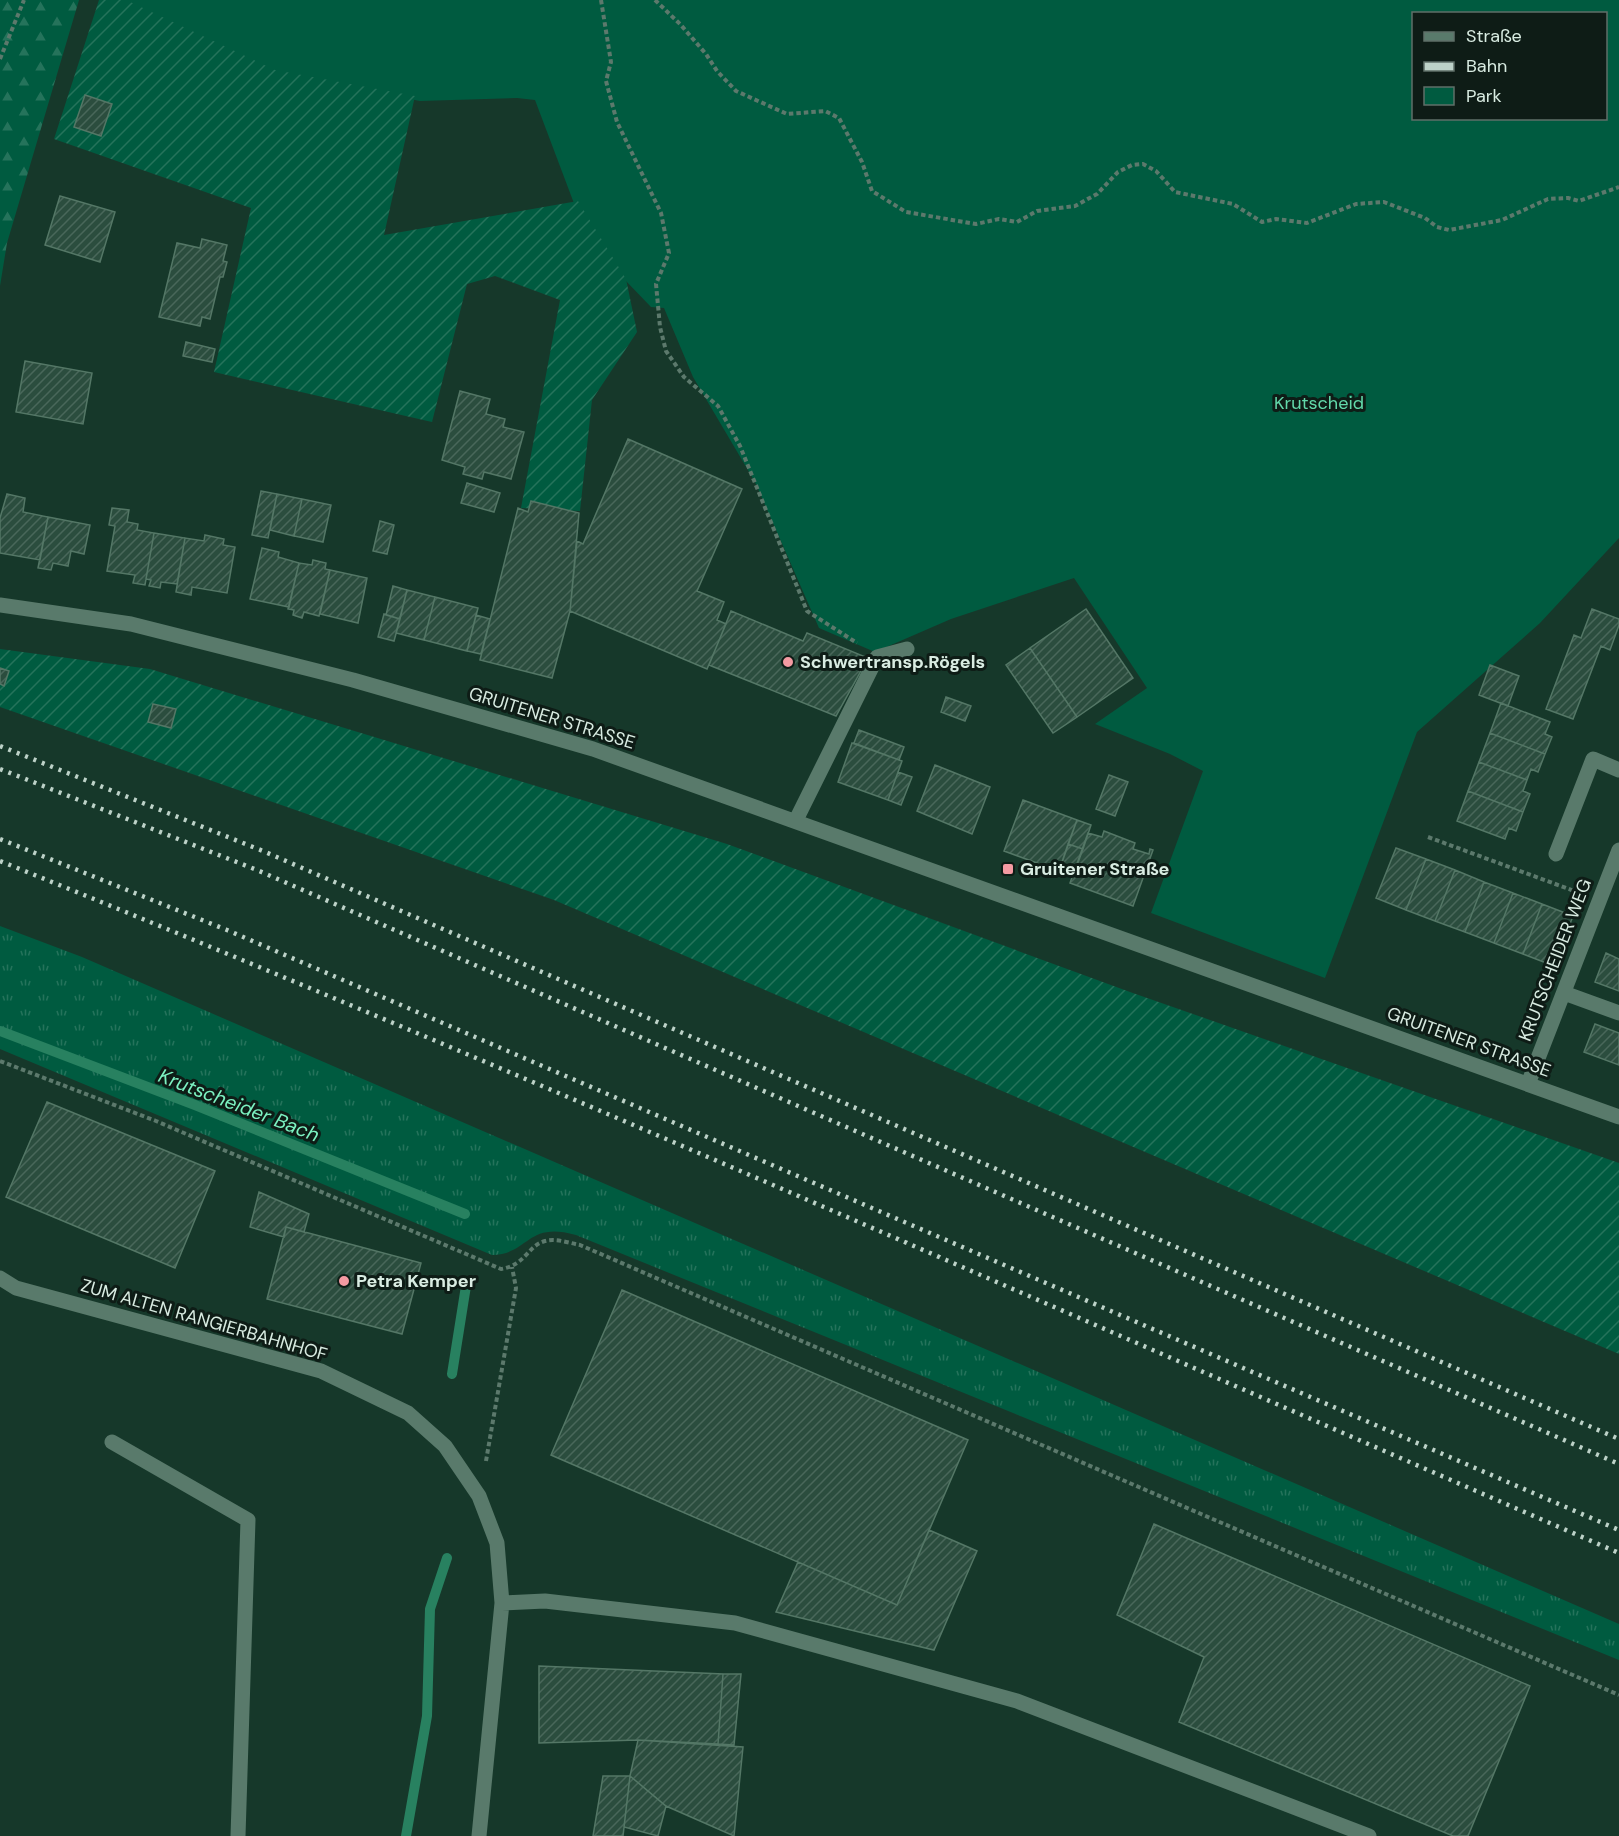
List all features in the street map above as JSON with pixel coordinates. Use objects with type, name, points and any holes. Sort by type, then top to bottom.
[{"type":"street","name":"GRUITENER STRASSE","points":[[0,605],[131,624],[353,680],[593,749],[1619,1117]]},
{"type":"street","points":[[796,820],[877,657],[907,649]]},
{"type":"street","points":[[1556,854],[1593,759],[1619,770]]},
{"type":"street","name":"KRUTSCHEIDER WEG","points":[[1528,1084],[1619,850]]},
{"type":"street","points":[[1564,993],[1619,1013]]},
{"type":"street","name":"ZUM ALTEN RANGIERBAHNHOF","points":[[0,1278],[15,1288],[321,1371],[408,1413],[445,1446],[479,1496],[497,1543],[502,1603],[479,1836]]},
{"type":"street","points":[[112,1442],[248,1520],[238,1836]]},
{"type":"street","points":[[502,1603],[545,1601],[735,1623],[1017,1701],[1369,1836]]},
{"type":"path","points":[[0,59],[24,0]]},
{"type":"path","points":[[601,0],[612,62],[606,81],[617,122],[661,213],[669,253],[656,284],[660,327],[666,351],[684,377],[717,406],[740,446],[807,611],[877,657]]},
{"type":"path","points":[[655,0],[680,24],[736,91],[787,114],[825,111],[838,118],[862,162],[872,191],[906,212],[950,221],[976,224],[999,219],[1017,222],[1037,211],[1075,206],[1097,194],[1118,172],[1132,165],[1143,164],[1156,171],[1175,192],[1219,199],[1233,204],[1262,222],[1276,219],[1307,223],[1356,204],[1384,202],[1449,230],[1502,220],[1533,208],[1548,199],[1568,198],[1579,201],[1619,187]]},
{"type":"path","points":[[1428,837],[1598,900]]},
{"type":"path","points":[[0,1061],[156,1121],[501,1269],[512,1267],[544,1241],[580,1245],[1619,1695]]},
{"type":"path","points":[[479,1496],[496,1412],[516,1288],[512,1267]]},
{"type":"green space","points":[[0,0],[79,0],[7,243],[0,286]]},
{"type":"green space","points":[[99,0],[126,0],[275,70],[415,96],[384,235],[578,201],[626,279],[637,332],[592,400],[580,511],[521,508],[560,300],[495,276],[467,284],[432,422],[214,372],[251,208],[54,139]]},
{"type":"green space","name":"Krutscheid","points":[[115,0],[1619,0],[1619,538],[1540,623],[1417,732],[1325,978],[1151,913],[1203,771],[1170,754],[1095,724],[1147,688],[1074,578],[951,619],[875,652],[819,628],[755,482],[693,377],[664,308],[651,307],[598,252],[578,214],[535,100],[517,98],[420,101],[282,75]]},
{"type":"green space","points":[[0,649],[150,669],[727,844],[1130,992],[1619,1163],[1619,1354],[554,900],[0,707]]},
{"type":"green space","points":[[0,926],[82,957],[1619,1624],[1619,1660],[576,1235],[547,1232],[537,1235],[514,1249],[492,1255],[0,1049]]},
{"type":"building","points":[[85,95],[112,104],[101,136],[74,127]]},
{"type":"building","points":[[60,196],[115,212],[100,262],[45,245]]},
{"type":"building","points":[[202,239],[227,245],[223,261],[227,262],[223,277],[220,277],[210,319],[202,317],[200,326],[159,317],[177,243],[200,248]]},
{"type":"building","points":[[186,342],[215,349],[212,362],[183,356]]},
{"type":"building","points":[[25,361],[92,373],[83,424],[16,412]]},
{"type":"building","points":[[460,391],[490,399],[486,414],[505,419],[503,427],[524,432],[511,479],[484,472],[482,479],[463,474],[465,467],[442,460]]},
{"type":"building","points":[[628,439],[742,489],[697,591],[724,602],[717,620],[726,624],[707,669],[570,611],[577,541],[583,544]]},
{"type":"building","points":[[467,483],[500,493],[494,512],[461,503]]},
{"type":"building","points":[[261,491],[277,494],[268,538],[252,535]]},
{"type":"building","points":[[7,494],[25,498],[23,512],[48,517],[40,560],[0,553],[0,518]]},
{"type":"building","points":[[277,494],[302,499],[294,536],[270,530]]},
{"type":"building","points":[[302,499],[331,505],[323,542],[294,536]]},
{"type":"building","points":[[531,501],[579,513],[570,611],[552,678],[480,660],[518,508],[528,512]]},
{"type":"building","points":[[112,508],[129,510],[127,522],[138,524],[137,530],[154,533],[145,585],[133,583],[135,575],[107,571],[115,526],[109,525]]},
{"type":"building","points":[[48,517],[90,525],[84,554],[71,551],[68,566],[53,563],[51,570],[38,568]]},
{"type":"building","points":[[380,521],[394,525],[387,554],[373,551]]},
{"type":"building","points":[[154,533],[185,538],[177,584],[161,582],[160,588],[149,586],[151,580],[146,579]]},
{"type":"building","points":[[205,535],[224,539],[223,545],[235,547],[227,593],[192,587],[191,595],[176,592],[185,538],[204,541]]},
{"type":"building","points":[[262,548],[279,552],[278,557],[299,563],[289,607],[250,599]]},
{"type":"building","points":[[313,560],[326,563],[325,569],[330,570],[319,616],[304,612],[302,618],[293,615],[294,610],[288,609],[299,563],[312,565]]},
{"type":"building","points":[[330,570],[367,578],[358,623],[320,614]]},
{"type":"building","points":[[393,586],[407,590],[400,619],[386,615]]},
{"type":"building","points":[[407,590],[435,597],[424,640],[396,633]]},
{"type":"building","points":[[435,597],[478,608],[467,651],[424,640]]},
{"type":"building","points":[[1086,609],[1133,678],[1077,717],[1030,648]]},
{"type":"building","points":[[1592,609],[1619,619],[1619,625],[1610,650],[1601,646],[1573,719],[1546,709],[1574,635],[1581,638]]},
{"type":"building","name":"Schwertransp.Rögels","points":[[731,611],[803,641],[807,633],[868,658],[836,716],[709,665]]},
{"type":"building","points":[[384,614],[400,619],[394,641],[378,637]]},
{"type":"building","points":[[476,615],[490,619],[481,654],[467,651]]},
{"type":"building","points":[[1030,648],[1077,717],[1053,733],[1006,665]]},
{"type":"building","points":[[1490,665],[1519,676],[1508,706],[1479,695]]},
{"type":"building","points":[[0,668],[9,671],[4,686],[0,684]]},
{"type":"building","points":[[946,697],[971,706],[965,721],[941,712]]},
{"type":"building","points":[[1501,703],[1550,722],[1545,734],[1552,737],[1545,754],[1490,733]]},
{"type":"building","points":[[153,704],[176,709],[171,728],[148,722]]},
{"type":"building","points":[[859,730],[904,747],[899,760],[854,743]]},
{"type":"building","points":[[1490,733],[1545,754],[1538,772],[1531,769],[1527,780],[1479,762]]},
{"type":"building","points":[[852,743],[902,761],[888,800],[838,782]]},
{"type":"building","points":[[1479,762],[1527,780],[1523,791],[1530,794],[1523,812],[1468,791]]},
{"type":"building","points":[[935,765],[990,787],[972,834],[917,811]]},
{"type":"building","points":[[898,772],[912,777],[901,805],[888,800]]},
{"type":"building","points":[[1109,775],[1128,782],[1115,816],[1096,809]]},
{"type":"building","points":[[1468,791],[1523,812],[1516,831],[1509,828],[1505,839],[1457,821]]},
{"type":"building","points":[[1023,800],[1077,820],[1059,871],[1004,851]]},
{"type":"building","points":[[1077,820],[1091,825],[1083,849],[1068,844]]},
{"type":"building","points":[[1104,831],[1135,843],[1133,849],[1149,854],[1150,849],[1153,850],[1133,906],[1070,883],[1088,833],[1102,837]]},
{"type":"building","points":[[1068,844],[1083,849],[1073,876],[1059,871]]},
{"type":"building","points":[[1396,848],[1426,859],[1406,910],[1376,898]]},
{"type":"building","points":[[1426,859],[1455,870],[1435,921],[1406,910]]},
{"type":"building","points":[[1455,870],[1484,882],[1465,932],[1435,921]]},
{"type":"building","points":[[1484,882],[1513,893],[1494,943],[1465,932]]},
{"type":"building","points":[[1513,893],[1542,904],[1523,954],[1494,943]]},
{"type":"building","points":[[1542,904],[1573,916],[1554,966],[1523,954]]},
{"type":"building","points":[[1606,953],[1619,959],[1619,991],[1595,982]]},
{"type":"building","points":[[1595,1024],[1619,1033],[1619,1065],[1584,1052]]},
{"type":"building","points":[[47,1102],[215,1171],[175,1268],[6,1197]]},
{"type":"building","points":[[259,1192],[309,1214],[304,1232],[286,1227],[284,1237],[250,1227]]},
{"type":"building","name":"Petra Kemper","points":[[286,1227],[421,1263],[402,1334],[267,1299]]},
{"type":"building","points":[[622,1290],[968,1440],[897,1605],[551,1455]]},
{"type":"building","points":[[1154,1524],[1530,1686],[1468,1836],[1453,1836],[1179,1722],[1204,1657],[1117,1615]]},
{"type":"building","points":[[929,1530],[977,1551],[934,1650],[776,1612],[798,1562],[897,1605]]},
{"type":"building","points":[[539,1666],[723,1674],[718,1744],[638,1740],[539,1743]]},
{"type":"building","points":[[723,1674],[741,1674],[734,1745],[718,1744]]},
{"type":"building","points":[[638,1740],[743,1747],[734,1836],[666,1806],[630,1776]]},
{"type":"building","points":[[603,1776],[630,1776],[623,1836],[593,1836]]},
{"type":"building","points":[[630,1776],[666,1806],[658,1836],[624,1827]]},
{"type":"waterway","name":"Krutscheider Bach","points":[[0,1031],[195,1105],[465,1214]]},
{"type":"waterway","name":"Krutscheider Bach","points":[[452,1374],[466,1286]]},
{"type":"waterway","name":"Krutscheider Bach","points":[[406,1836],[427,1716],[430,1609],[447,1558]]},
{"type":"railway","points":[[0,746],[263,851],[1619,1439]]},
{"type":"railway","points":[[0,769],[257,870],[1619,1464]]},
{"type":"railway","points":[[0,839],[227,930],[1619,1530]]},
{"type":"railway","points":[[0,861],[204,944],[609,1115],[1619,1553]]},
{"type":"place","name":"Schwertransp.Rögels","points":[[788,662]]},
{"type":"place","name":"Gruitener Straße","points":[[1008,869]]},
{"type":"place","name":"Petra Kemper","points":[[344,1281]]}]
